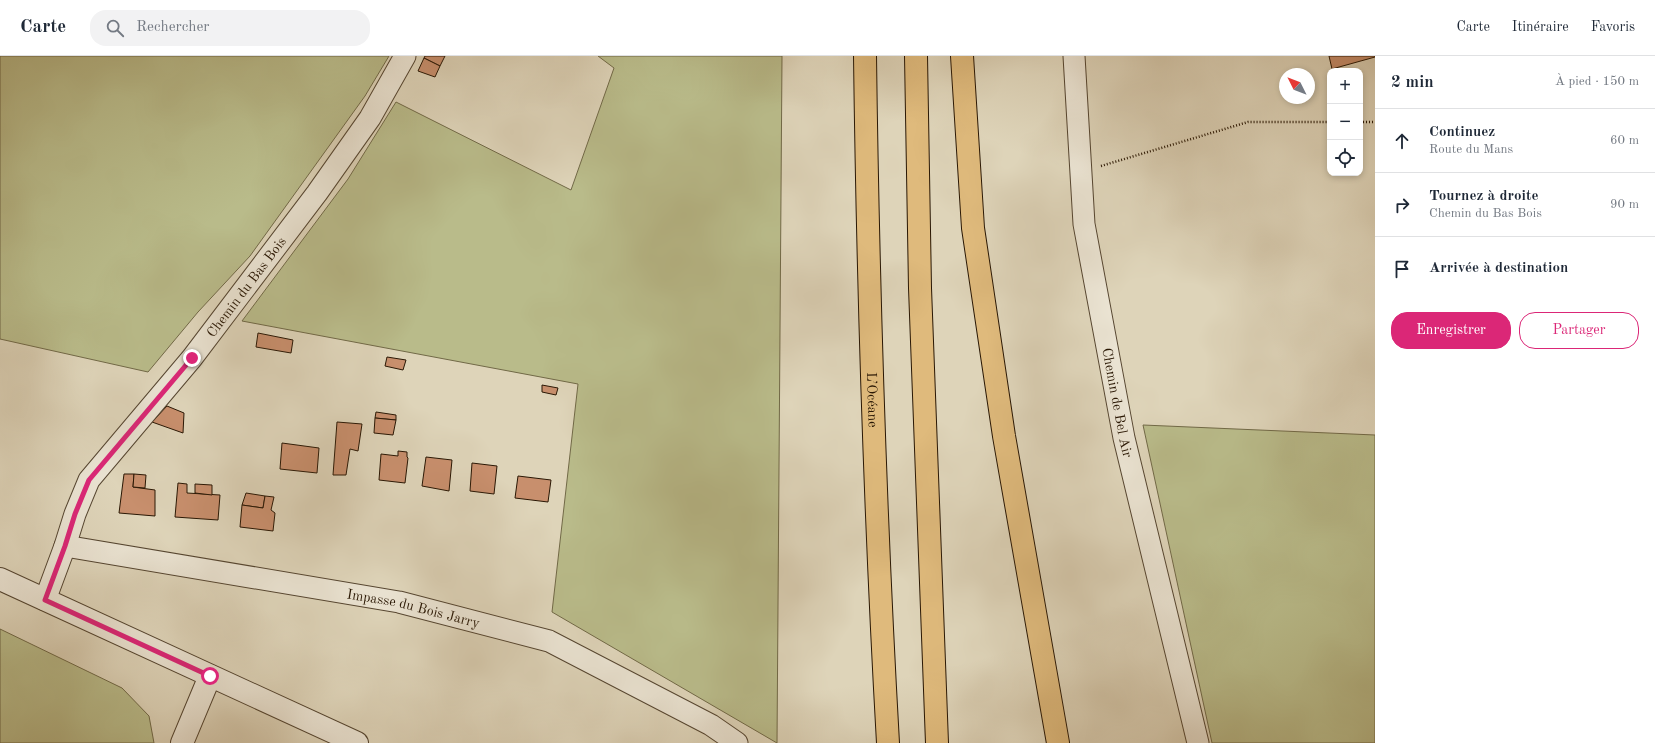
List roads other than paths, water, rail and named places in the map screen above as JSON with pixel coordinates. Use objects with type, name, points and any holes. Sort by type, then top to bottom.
[{"type":"highway","name":"L’Océane","points":[[865,56],[868,271],[874,453],[888,743]]},
{"type":"highway","points":[[916,56],[920,288],[937,743]]},
{"type":"highway","points":[[962,56],[974,228],[1004,436],[1058,743]]},
{"type":"street","name":"Chemin du Bas Bois","points":[[45,600],[75,514],[89,480],[192,358],[317,193],[370,118],[405,56]]},
{"type":"street","name":"Chemin de Bel Air","points":[[1074,56],[1084,224],[1124,438],[1198,743]]},
{"type":"street","name":"Impasse du Bois Jarry","points":[[65,546],[399,602],[549,641],[711,725],[736,743]]},
{"type":"street","points":[[0,579],[357,743]]},
{"type":"street","points":[[182,743],[210,676]]}]
